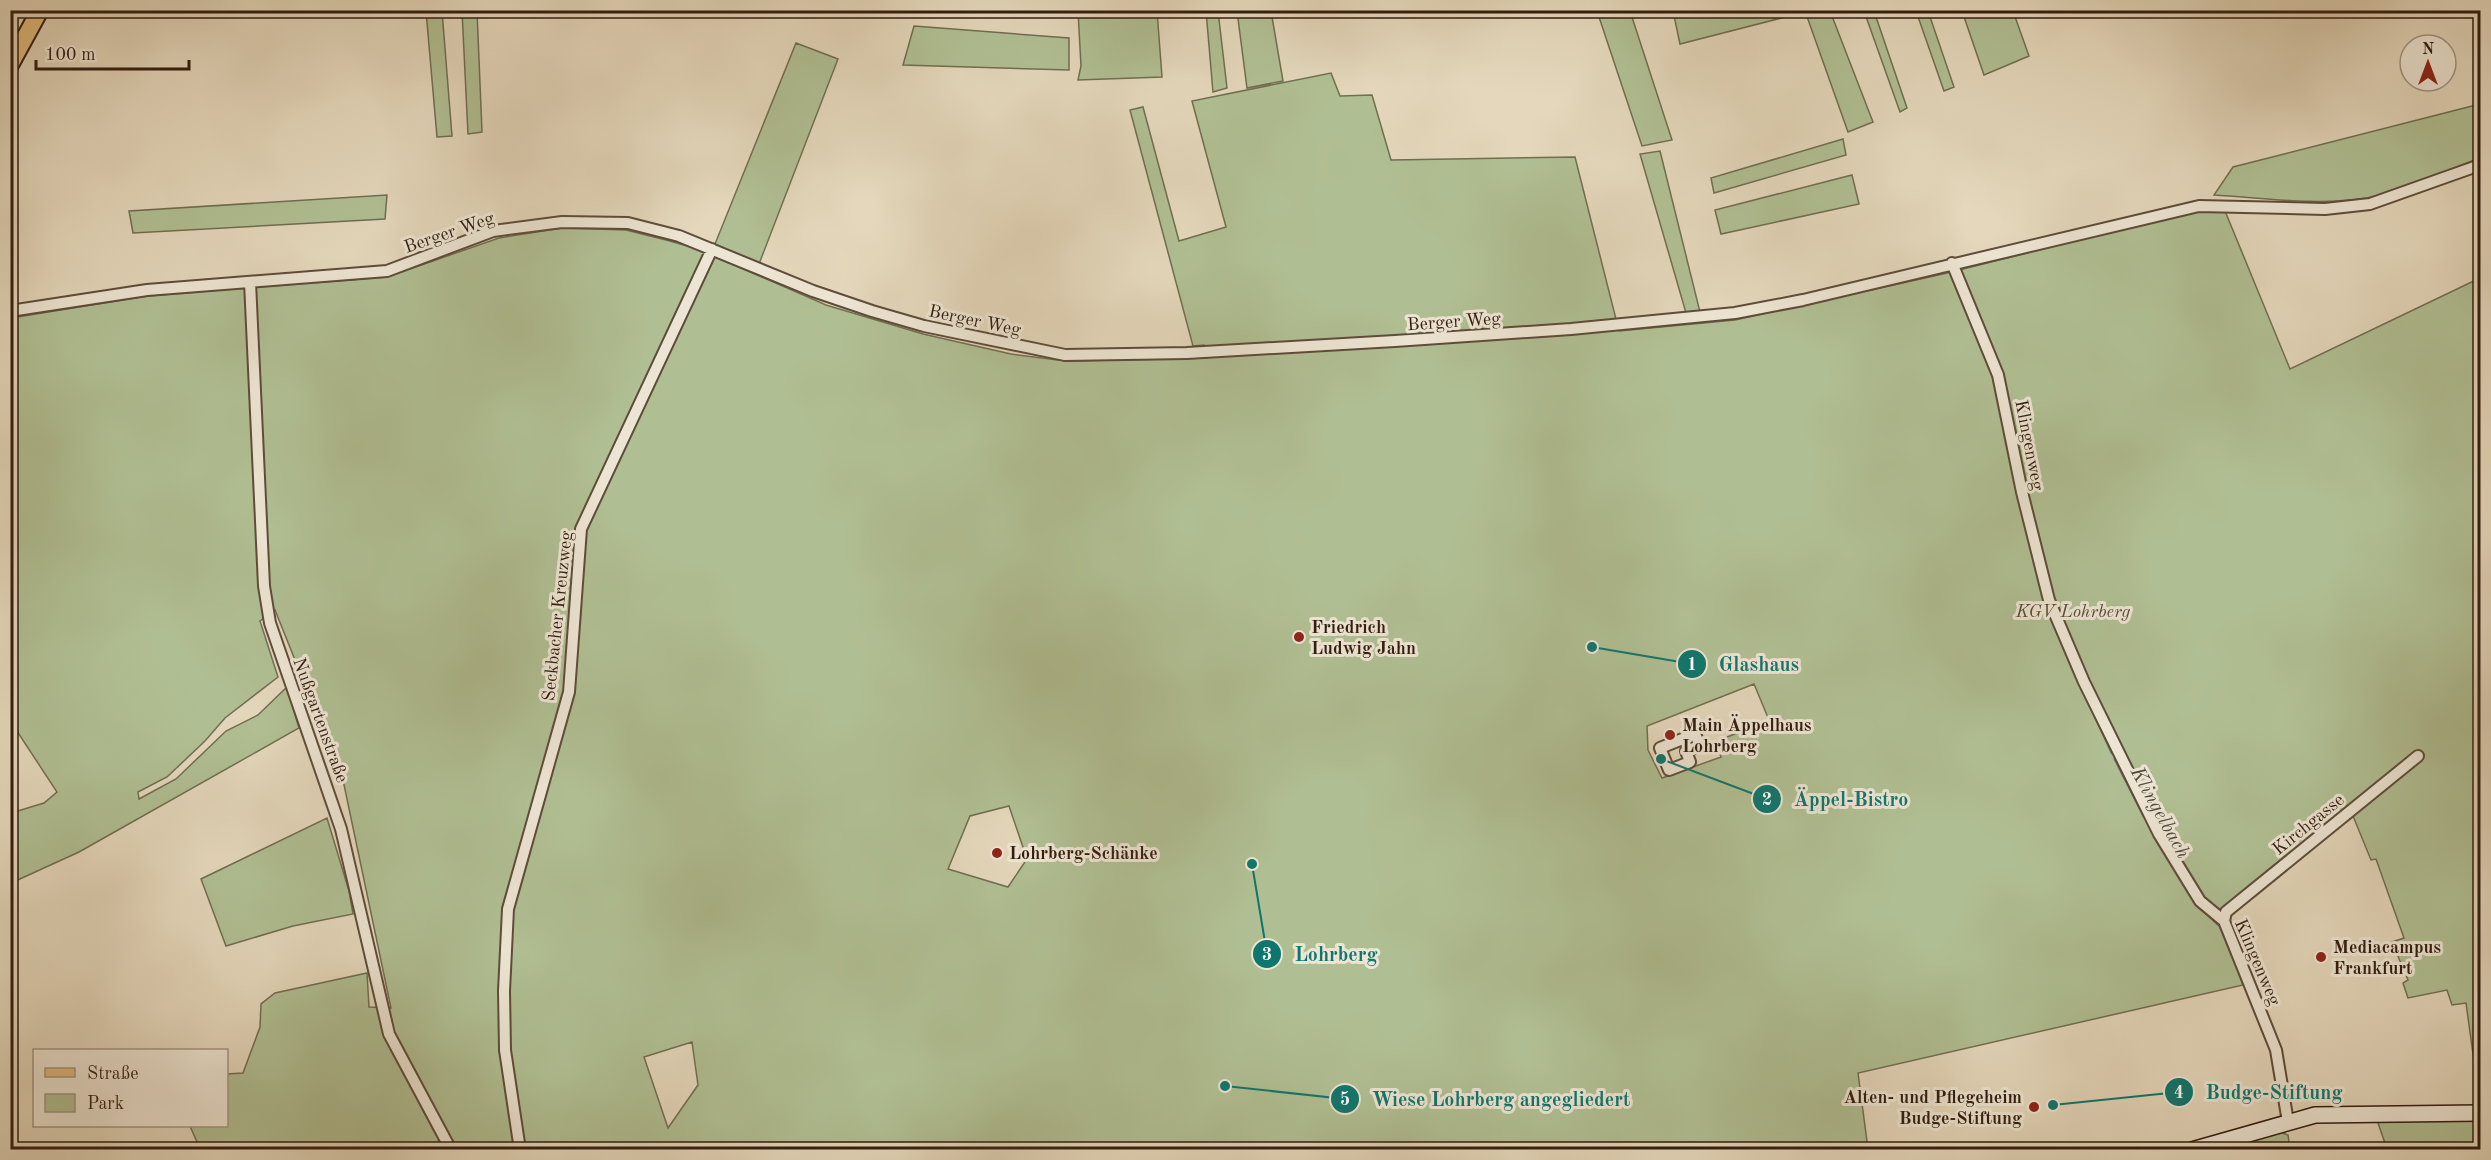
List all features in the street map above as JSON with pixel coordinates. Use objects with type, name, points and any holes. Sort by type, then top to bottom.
[{"type":"main road","points":[[10,65],[40,10]]},
{"type":"main road","points":[[2192,1149],[2315,1115],[2481,1113]]},
{"type":"street","points":[[1952,263],[2199,206],[2325,209],[2370,204],[2481,165]]},
{"type":"street","name":"Berger Weg","points":[[10,311],[147,290],[387,271],[493,231],[562,222],[628,223],[679,236],[813,291],[924,326],[1065,355],[1187,353],[1407,340],[1571,329],[1735,314],[1803,300],[1952,263]]},
{"type":"street","name":"Seckbacher Kreuzweg","points":[[520,1149],[505,1050],[504,991],[508,909],[569,692],[581,529],[712,249]]},
{"type":"street","name":"Klingenweg","points":[[1952,263],[1998,375],[2049,600],[2070,651],[2159,834],[2200,901],[2224,921],[2276,1050],[2288,1122]]},
{"type":"street","name":"Nußgartenstraße","points":[[250,282],[264,586],[270,623],[341,829],[389,1034],[451,1149]]},
{"type":"street","name":"Kirchgasse","points":[[2224,921],[2226,912],[2418,756]]},
{"type":"green space","points":[[1795,10],[1797,14],[1680,44],[1673,11]]},
{"type":"green space","points":[[426,11],[442,11],[452,136],[437,137]]},
{"type":"green space","points":[[462,11],[477,11],[482,132],[468,134]]},
{"type":"green space","points":[[1078,11],[1157,11],[1162,77],[1078,80],[1081,66]]},
{"type":"green space","points":[[1206,11],[1218,11],[1227,88],[1213,92]]},
{"type":"green space","points":[[1237,11],[1271,11],[1283,81],[1247,88]]},
{"type":"green space","points":[[1597,11],[1630,11],[1672,140],[1642,146]]},
{"type":"green space","points":[[1805,11],[1830,11],[1873,122],[1848,132]]},
{"type":"green space","points":[[1864,11],[1874,11],[1907,108],[1900,112]]},
{"type":"green space","points":[[1916,11],[1928,11],[1954,87],[1944,91]]},
{"type":"green space","points":[[1962,11],[2013,11],[2029,56],[1984,75]]},
{"type":"green space","points":[[914,26],[1069,38],[1069,70],[903,65]]},
{"type":"green space","points":[[796,43],[838,59],[759,264],[715,244]]},
{"type":"green space","name":"KGV Lohrberg","points":[[1331,73],[1340,96],[1372,95],[1391,160],[1575,157],[1619,331],[1735,320],[1943,274],[2198,210],[2225,211],[2290,369],[2480,278],[2480,1105],[2466,1003],[2452,1005],[2447,990],[2408,998],[2403,983],[2408,980],[2392,942],[2404,938],[2376,859],[2371,860],[2353,816],[2344,811],[2217,912],[2243,985],[1858,1073],[1868,1149],[200,1149],[190,1127],[228,1127],[228,1074],[243,1073],[260,1027],[261,1004],[275,993],[367,973],[369,1007],[391,1008],[343,780],[275,610],[260,621],[278,677],[225,718],[205,741],[167,777],[138,792],[139,799],[176,779],[226,731],[258,715],[287,687],[299,728],[79,852],[11,883],[11,813],[44,803],[57,792],[11,722],[11,318],[147,296],[387,277],[499,238],[562,228],[626,230],[698,249],[826,305],[923,334],[1011,354],[1066,361],[1207,358],[1204,345],[1193,346],[1130,110],[1143,107],[1179,241],[1226,227],[1192,101]],"holes":[[[1754,684],[1769,720],[1715,742],[1721,757],[1662,778],[1648,750],[1647,726]],[[1009,806],[1027,859],[1008,887],[948,869],[970,816]],[[692,1042],[698,1085],[668,1128],[644,1057]]]},
{"type":"green space","points":[[2480,104],[2480,158],[2396,191],[2367,198],[2329,201],[2291,201],[2214,195],[2233,167]]},
{"type":"green space","points":[[1843,139],[1846,155],[1714,193],[1711,178]]},
{"type":"green space","points":[[1660,151],[1700,312],[1686,313],[1640,154]]},
{"type":"green space","points":[[1852,175],[1859,204],[1721,234],[1715,210]]},
{"type":"green space","points":[[387,195],[385,219],[133,233],[129,211]]},
{"type":"green space","points":[[327,818],[349,891],[353,914],[293,926],[226,946],[201,879]]},
{"type":"green space","points":[[2480,1118],[2480,1149],[2387,1149],[2377,1120]]},
{"type":"green space","points":[[2280,1132],[2288,1135],[2290,1149],[2215,1150]]},
{"type":"waterway","name":"Klingelbach","points":[[2096,718],[2112,753]]},
{"type":"waterway","name":"Klingelbach","points":[[2115,759],[2144,816]]},
{"type":"waterway","name":"Klingelbach","points":[[2205,912],[2220,926],[2244,984]]},
{"type":"place","name":"Friedrich Ludwig Jahn","points":[[1299,637]]},
{"type":"place","name":"Glashaus","points":[[1592,647]]},
{"type":"place","name":"Main Äppelhaus Lohrberg","points":[[1670,735]]},
{"type":"place","name":"Äppel-Bistro","points":[[1661,759]]},
{"type":"place","name":"Lohrberg-Schänke","points":[[997,853]]},
{"type":"place","name":"Lohrberg","points":[[1252,864]]},
{"type":"place","name":"Mediacampus Frankfurt","points":[[2321,957]]},
{"type":"place","name":"Wiese Lohrberg angegliedert","points":[[1225,1086]]},
{"type":"place","name":"Budge-Stiftung","points":[[2053,1105]]},
{"type":"place","name":"Alten- und Pflegeheim Budge-Stiftung","points":[[2034,1107]]}]
